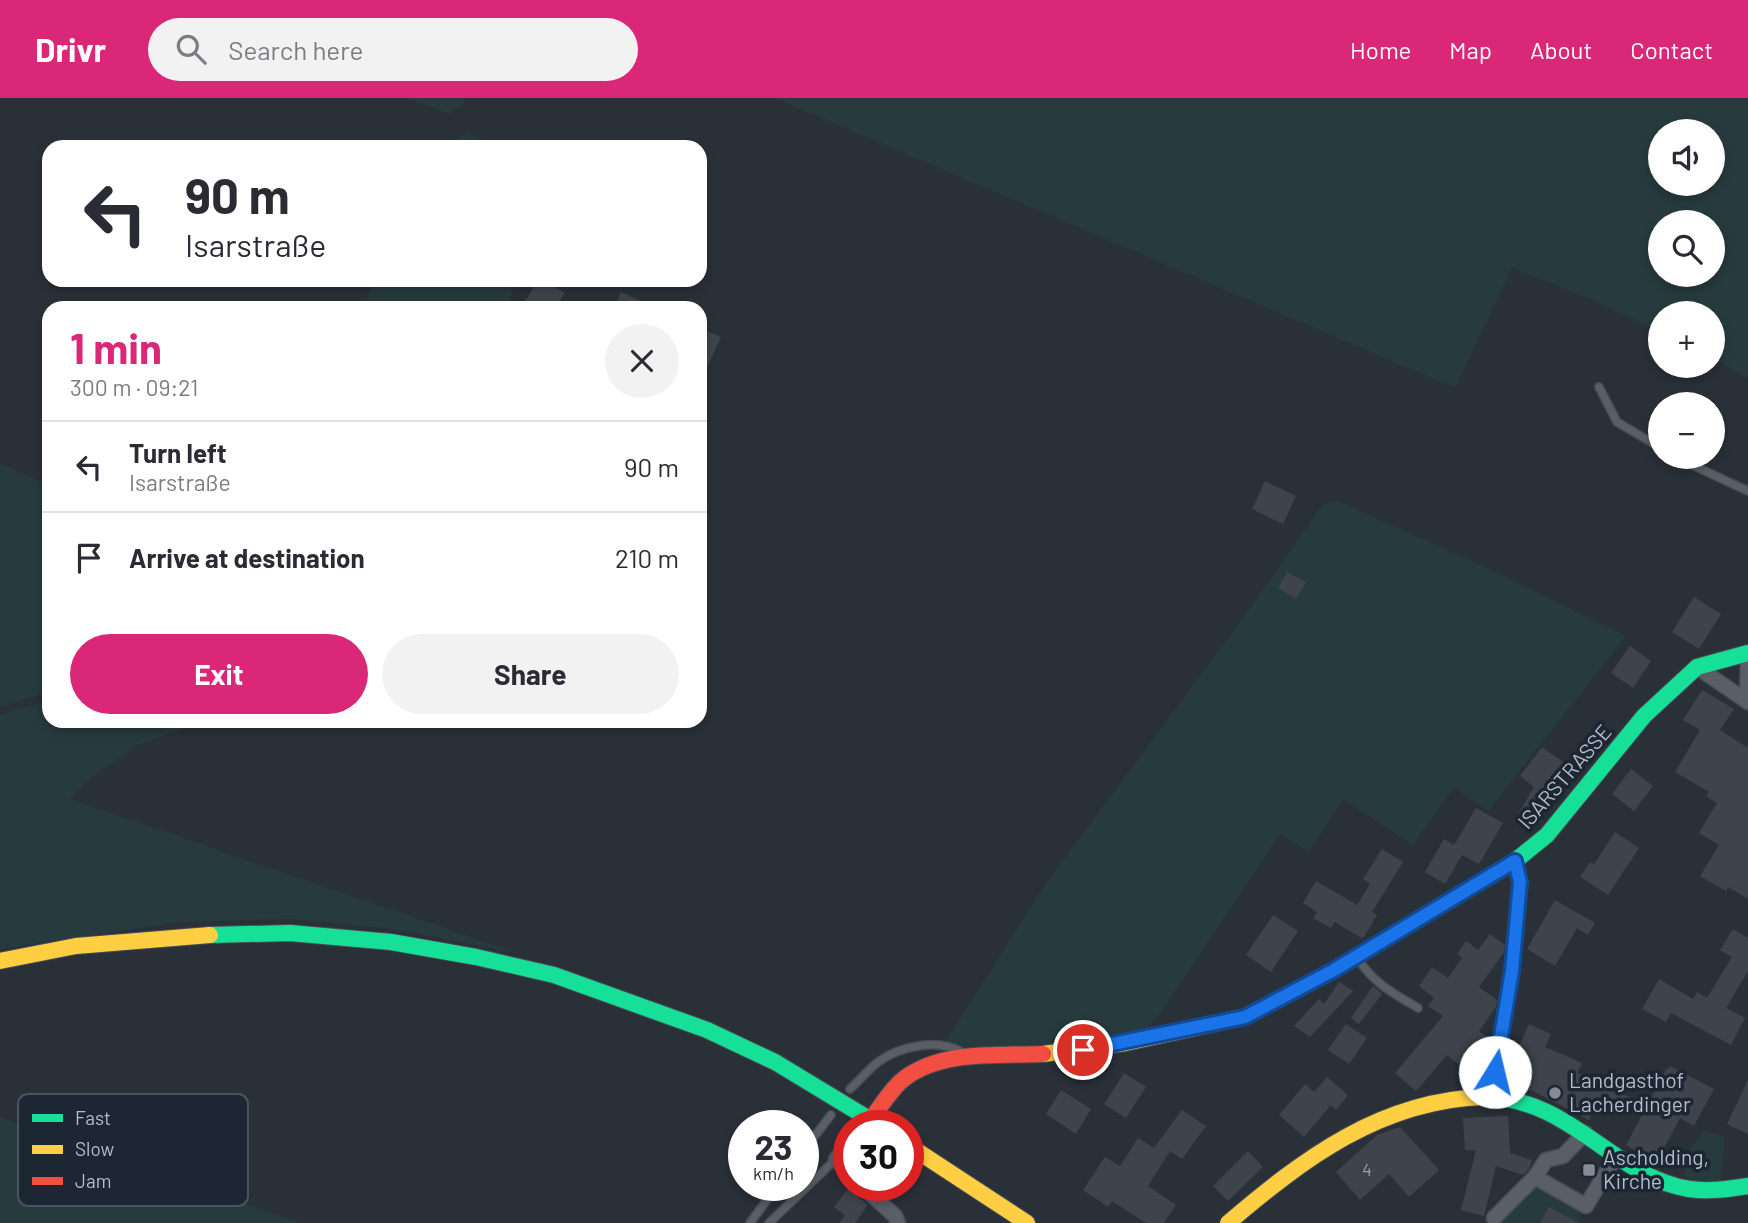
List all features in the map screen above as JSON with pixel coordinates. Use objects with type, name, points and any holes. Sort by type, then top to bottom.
[{"type":"main road","name":"ISARSTRASSE","points":[[882,1110],[903,1079],[934,1062],[972,1057],[1062,1053],[1125,1043],[1245,1017],[1357,956],[1515,861],[1546,835],[1644,716],[1697,667],[1748,653]]},
{"type":"main road","points":[[0,961],[76,946],[188,935],[290,933],[391,942],[476,957],[554,975],[707,1030],[775,1062],[850,1110]]},
{"type":"main road","points":[[1228,1223],[1299,1163],[1359,1128],[1418,1107],[1491,1097],[1513,1099],[1532,1105],[1585,1133],[1639,1171],[1686,1189],[1728,1192],[1748,1186]]},
{"type":"main road","points":[[924,1155],[1027,1223]]},
{"type":"street","points":[[1747,701],[1748,664]]},
{"type":"street","points":[[1697,667],[1747,701]]},
{"type":"street","points":[[1491,1097],[1512,971],[1520,882],[1515,861]]},
{"type":"street","points":[[1493,1221],[1535,1177],[1546,1160],[1563,1156],[1585,1133]]},
{"type":"street","points":[[1535,1177],[1586,1206],[1616,1156]]},
{"type":"street","points":[[879,1201],[898,1223]]},
{"type":"lane","points":[[1599,387],[1617,422],[1648,440]]},
{"type":"lane","points":[[1701,469],[1748,491]]},
{"type":"lane","points":[[1357,956],[1365,970],[1387,990],[1418,1008]]},
{"type":"lane","name":"ISARSTRASSE","points":[[850,1089],[879,1061],[921,1044],[954,1047],[972,1057]]},
{"type":"lane","points":[[819,1130],[831,1115]]},
{"type":"lane","points":[[769,1223],[833,1162]]},
{"type":"lane","points":[[750,1223],[766,1201]]},
{"type":"green space","points":[[406,98],[465,98],[463,104],[448,114]]},
{"type":"green space","points":[[775,98],[1748,98],[1748,378],[1725,366],[1725,301],[1648,301],[1648,326],[1512,268],[1455,388]]},
{"type":"green space","points":[[468,134],[486,140],[457,140]]},
{"type":"green space","points":[[372,287],[514,287],[509,301],[366,301]]},
{"type":"green space","points":[[0,464],[42,482],[42,694],[0,707]]},
{"type":"green space","points":[[1329,502],[1340,502],[1477,563],[1626,636],[1488,811],[1454,787],[1413,845],[1343,799],[1309,852],[1280,834],[1159,1015],[1144,1031],[1122,1038],[976,1051],[946,1041],[1044,886],[1237,626],[1322,506]]},
{"type":"green space","points":[[42,702],[42,728],[185,728],[138,745],[91,778],[70,799],[520,954],[392,929],[291,919],[179,922],[0,949],[0,715]]},
{"type":"green space","points":[[0,1117],[18,1123],[18,1206],[248,1204],[301,1223],[0,1223]]},
{"type":"green space","points":[[1704,1131],[1725,1136],[1720,1184],[1690,1182],[1684,1173],[1687,1153]]},
{"type":"green space","points":[[1534,1182],[1580,1208],[1579,1223],[1497,1223]]},
{"type":"building","points":[[534,287],[555,287],[565,293],[560,301],[525,301]]},
{"type":"building","points":[[621,292],[641,301],[617,301]]},
{"type":"building","points":[[707,331],[721,337],[707,367]]},
{"type":"building","points":[[1265,481],[1296,496],[1283,524],[1252,509]]},
{"type":"building","points":[[1287,572],[1306,582],[1296,599],[1278,588]]},
{"type":"building","points":[[1694,597],[1721,614],[1699,649],[1672,632]]},
{"type":"building","points":[[1630,646],[1651,661],[1633,688],[1611,673]]},
{"type":"building","points":[[1702,690],[1734,709],[1720,730],[1748,748],[1748,899],[1728,887],[1726,891],[1700,876],[1719,845],[1699,833],[1717,803],[1706,796],[1709,792],[1675,772],[1700,730],[1683,720]]},
{"type":"building","points":[[1542,747],[1570,767],[1538,810],[1543,814],[1536,826],[1518,814],[1534,787],[1520,776]]},
{"type":"building","points":[[1631,769],[1653,786],[1634,811],[1612,794]]},
{"type":"building","points":[[1476,808],[1503,823],[1479,864],[1462,855],[1445,884],[1425,872],[1444,839],[1454,845]]},
{"type":"building","points":[[1615,832],[1639,848],[1608,895],[1580,877],[1590,862],[1594,864]]},
{"type":"building","points":[[1382,849],[1403,862],[1372,912],[1377,915],[1364,937],[1361,938],[1335,922],[1331,928],[1313,918],[1317,912],[1303,903],[1316,881],[1357,905],[1370,884],[1363,879]]},
{"type":"building","points":[[1555,900],[1595,923],[1588,935],[1577,928],[1555,966],[1527,949]]},
{"type":"building","points":[[1273,915],[1298,931],[1271,972],[1246,955]]},
{"type":"building","points":[[1733,929],[1748,938],[1748,971],[1726,1008],[1745,1018],[1731,1045],[1671,1013],[1666,1022],[1642,1009],[1659,979],[1693,999],[1697,992],[1707,998],[1732,957],[1720,950]]},
{"type":"building","points":[[1490,934],[1505,945],[1504,952],[1479,987],[1497,1000],[1496,1007],[1479,1031],[1489,1038],[1476,1057],[1483,1064],[1473,1076],[1447,1055],[1416,1091],[1395,1073],[1443,1016],[1428,1006],[1434,998],[1419,986],[1432,967],[1448,978],[1462,958],[1457,954],[1466,941],[1478,950]]},
{"type":"building","points":[[1339,982],[1353,991],[1310,1037],[1294,1026],[1319,999],[1324,1004]]},
{"type":"building","points":[[1373,986],[1382,994],[1359,1024],[1351,1018]]},
{"type":"building","points":[[1346,1024],[1367,1038],[1349,1064],[1328,1050]]},
{"type":"building","points":[[1529,1024],[1551,1034],[1545,1047],[1582,1063],[1577,1073],[1632,1098],[1616,1116],[1599,1099],[1589,1120],[1537,1093],[1504,1081]]},
{"type":"building","points":[[1670,1066],[1714,1089],[1694,1126],[1680,1118],[1656,1163],[1626,1145]]},
{"type":"building","points":[[1124,1073],[1146,1087],[1126,1118],[1104,1104]]},
{"type":"building","points":[[1327,1077],[1348,1095],[1336,1110],[1331,1105],[1304,1137],[1279,1115],[1305,1084],[1314,1092]]},
{"type":"building","points":[[1748,1080],[1748,1134],[1727,1124]]},
{"type":"building","points":[[1061,1090],[1091,1109],[1076,1134],[1046,1114]]},
{"type":"building","points":[[1182,1110],[1206,1126],[1182,1159],[1170,1151],[1148,1186],[1176,1205],[1164,1223],[1146,1223],[1112,1201],[1108,1207],[1083,1190],[1105,1157],[1120,1166],[1138,1138],[1154,1148]]},
{"type":"building","points":[[1508,1116],[1510,1153],[1532,1160],[1529,1169],[1523,1175],[1496,1166],[1484,1216],[1461,1210],[1476,1150],[1465,1150],[1463,1118]]},
{"type":"building","points":[[1400,1127],[1439,1170],[1409,1197],[1389,1174],[1360,1200],[1336,1172],[1377,1135]]},
{"type":"building","points":[[1248,1151],[1263,1167],[1228,1201],[1213,1186]]},
{"type":"building","points":[[839,1201],[863,1201],[868,1205],[855,1223],[839,1223],[845,1215],[834,1207]]},
{"type":"building","points":[[1549,1207],[1579,1223],[1540,1223]]},
{"type":"traffic: fast","points":[[1442,905],[1515,861],[1547,835],[1644,716],[1697,667],[1748,653]]},
{"type":"traffic: fast","points":[[210,935],[290,933],[391,942],[476,957],[554,975],[707,1030],[775,1062],[854,1110]]},
{"type":"traffic: fast","points":[[1484,1097],[1514,1100],[1542,1110],[1567,1123],[1637,1170],[1662,1182],[1696,1190],[1748,1186]]},
{"type":"traffic: slow","points":[[1043,1054],[1125,1043],[1245,1017],[1334,970],[1442,905]]},
{"type":"traffic: slow","points":[[0,961],[76,946],[210,935]]},
{"type":"traffic: slow","points":[[1228,1223],[1315,1156],[1378,1121],[1411,1109],[1484,1097]]},
{"type":"traffic: slow","points":[[924,1155],[1027,1223]]},
{"type":"traffic: jam","points":[[878,1110],[905,1078],[936,1063],[971,1056],[1043,1054]]},
{"type":"place","name":"Landgasthof Lacherdinger","points":[[1555,1093]]},
{"type":"place","name":"Ascholding, Kirche","points":[[1589,1170]]},
{"type":"route","points":[[1083,1050],[1245,1017],[1334,970],[1515,861],[1520,882],[1512,971],[1495,1072]]}]
